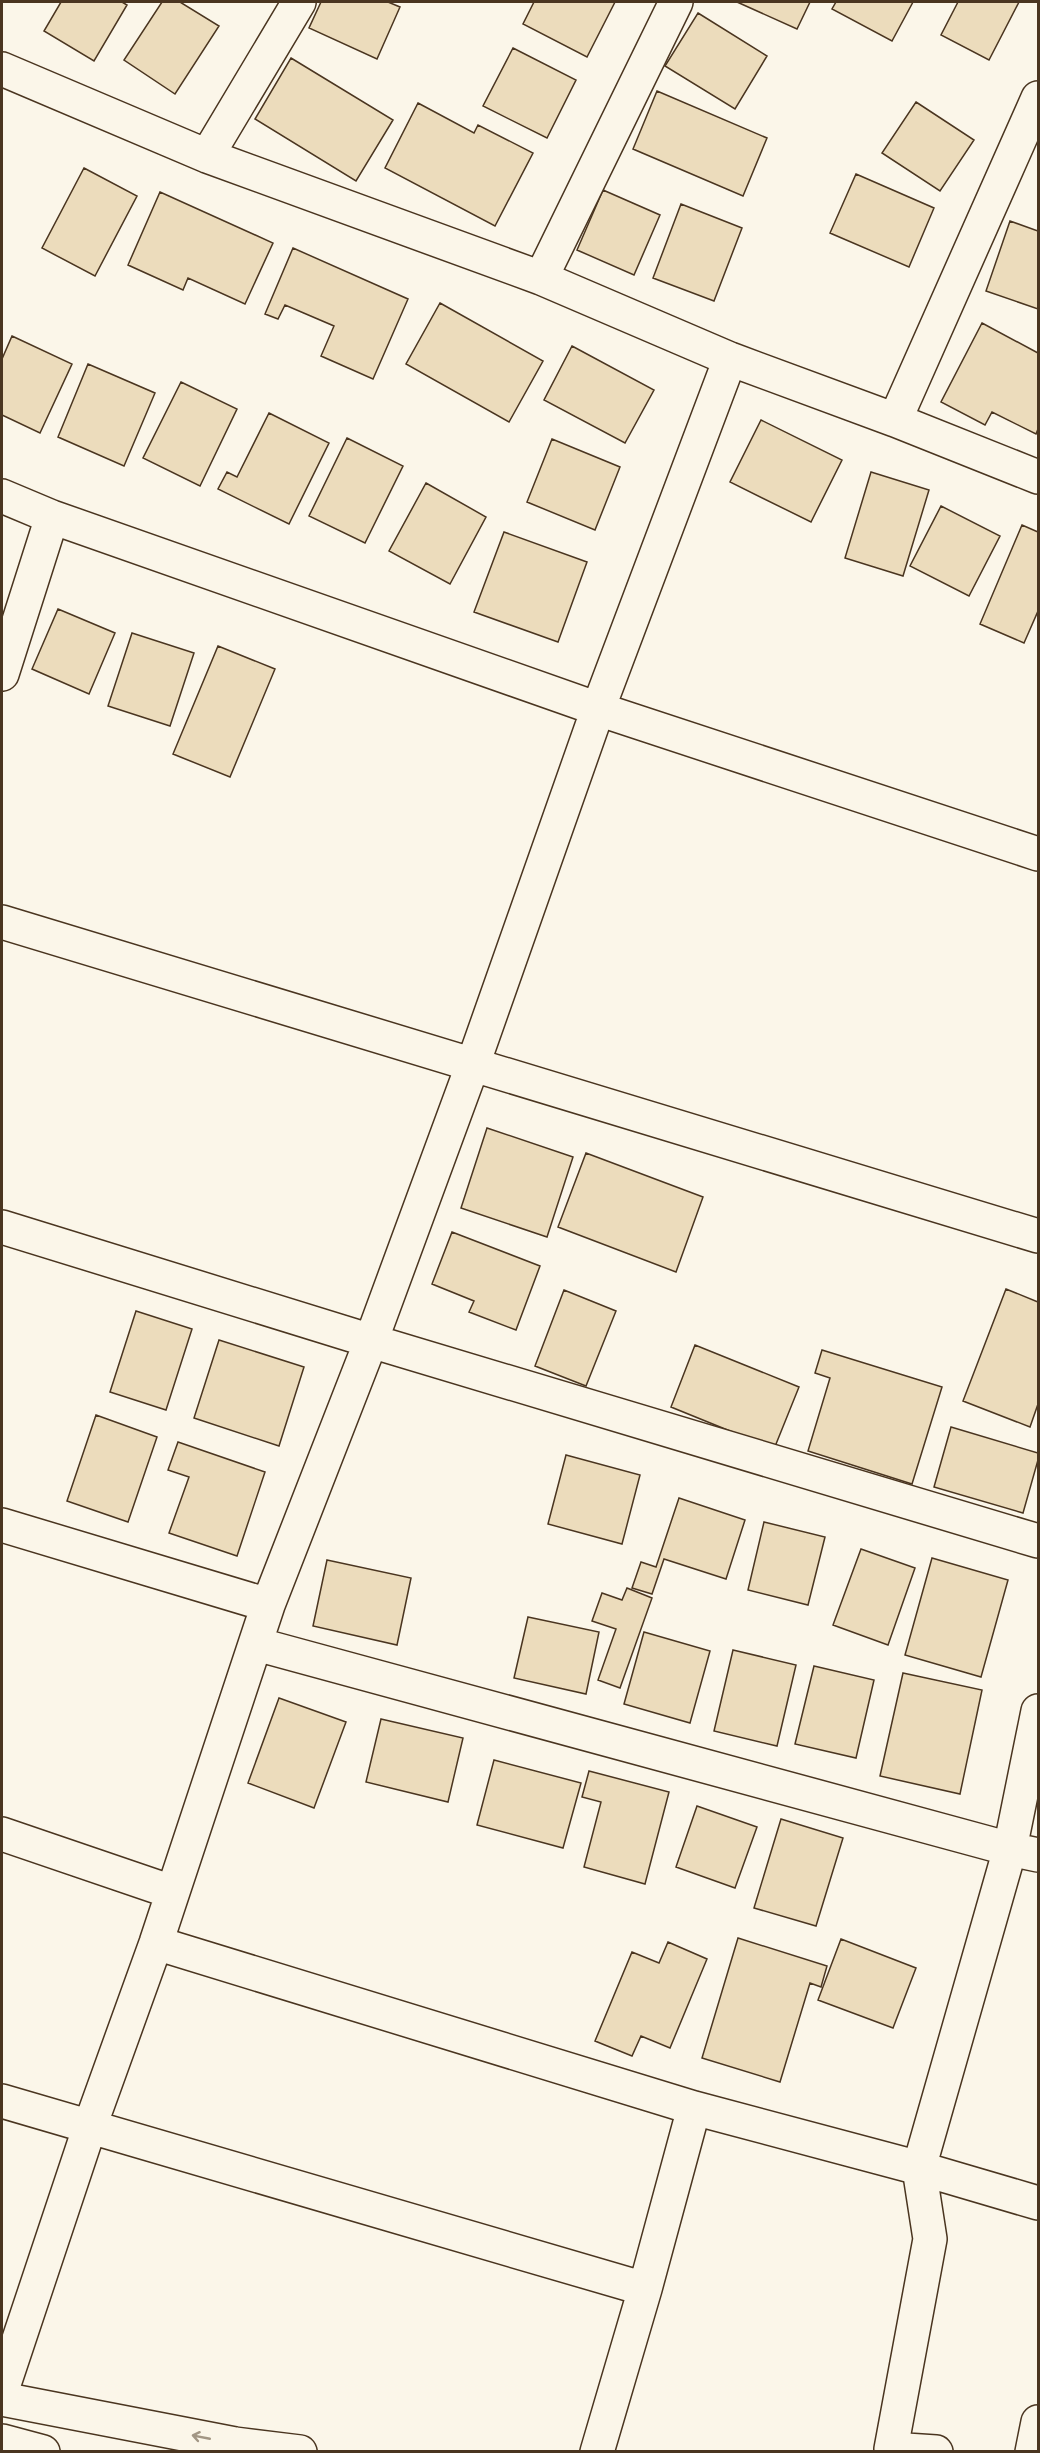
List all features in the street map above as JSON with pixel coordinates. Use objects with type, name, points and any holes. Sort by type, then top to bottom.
[{"type":"street","points":[[207,156],[299,2]]},
{"type":"street","points":[[541,278],[676,2]]},
{"type":"street","points":[[2,69],[207,156],[541,278],[730,358],[1038,477]]},
{"type":"street","points":[[895,420],[1038,98]]},
{"type":"street","points":[[2,2390],[90,2126],[156,1943],[268,1605],[371,1341],[473,1064],[598,709],[730,358]]},
{"type":"street","points":[[2,496],[52,517],[598,709],[1038,854]]},
{"type":"street","points":[[2,674],[52,517]]},
{"type":"street","points":[[2,922],[1038,1236]]},
{"type":"street","points":[[2,1227],[371,1341],[1038,1541]]},
{"type":"street","points":[[2,1525],[268,1605]]},
{"type":"street","points":[[256,1644],[1024,1852]]},
{"type":"street","points":[[936,2451],[891,2449],[930,2239],[919,2168],[1024,1852],[1038,1712]]},
{"type":"street","points":[[2,1834],[172,1892]]},
{"type":"street","points":[[156,1943],[694,2108],[919,2168],[1038,2203]]},
{"type":"street","points":[[2,2101],[645,2289]]},
{"type":"street","points":[[597,2451],[645,2289],[694,2108]]},
{"type":"street","points":[[2,2399],[235,2444],[300,2451]]},
{"type":"street","points":[[1032,2451],[1038,2422]]},
{"type":"street","points":[[2,2441],[43,2451]]},
{"type":"building","points":[[61,2],[122,2],[127,5],[94,61],[44,31]]},
{"type":"building","points":[[162,2],[180,2],[219,26],[175,94],[124,60]]},
{"type":"building","points":[[321,2],[388,2],[400,7],[377,59],[309,28]]},
{"type":"building","points":[[534,2],[615,2],[587,57],[523,24]]},
{"type":"building","points":[[737,2],[810,2],[797,29]]},
{"type":"building","points":[[836,2],[913,2],[892,41],[832,9]]},
{"type":"building","points":[[958,2],[1019,2],[989,60],[941,35]]},
{"type":"building","points":[[698,13],[767,56],[735,109],[665,66]]},
{"type":"building","points":[[513,48],[576,80],[547,138],[483,106]]},
{"type":"building","points":[[291,58],[393,120],[356,181],[255,119]]},
{"type":"building","points":[[657,91],[767,138],[743,196],[633,149]]},
{"type":"building","points":[[916,102],[974,140],[940,191],[882,153]]},
{"type":"building","points":[[418,103],[474,133],[478,125],[533,153],[495,226],[385,168]]},
{"type":"building","points":[[84,168],[137,196],[95,276],[42,248]]},
{"type":"building","points":[[856,174],[934,208],[909,267],[830,233]]},
{"type":"building","points":[[603,190],[660,215],[634,275],[577,250]]},
{"type":"building","points":[[160,192],[273,243],[245,304],[188,278],[183,290],[128,265]]},
{"type":"building","points":[[681,204],[742,228],[714,301],[653,278]]},
{"type":"building","points":[[1010,221],[1038,231],[1038,309],[986,291]]},
{"type":"building","points":[[293,248],[408,299],[373,379],[321,356],[334,326],[285,305],[278,319],[265,314]]},
{"type":"building","points":[[440,303],[543,361],[509,422],[406,364]]},
{"type":"building","points":[[982,323],[1038,353],[1038,429],[1036,434],[992,412],[985,425],[941,402]]},
{"type":"building","points":[[12,336],[72,364],[40,433],[2,415],[2,359]]},
{"type":"building","points":[[572,346],[654,390],[625,443],[544,400]]},
{"type":"building","points":[[88,364],[155,393],[124,466],[58,437]]},
{"type":"building","points":[[181,382],[237,409],[200,486],[143,458]]},
{"type":"building","points":[[269,413],[329,443],[289,524],[218,489],[227,472],[237,477]]},
{"type":"building","points":[[761,420],[842,460],[811,522],[730,482]]},
{"type":"building","points":[[347,438],[403,466],[365,543],[309,516]]},
{"type":"building","points":[[552,439],[620,467],[595,530],[527,502]]},
{"type":"building","points":[[871,472],[929,490],[903,576],[845,558]]},
{"type":"building","points":[[426,483],[486,517],[450,584],[389,551]]},
{"type":"building","points":[[941,506],[1000,536],[969,596],[910,566]]},
{"type":"building","points":[[1022,525],[1038,532],[1038,611],[1024,643],[980,624]]},
{"type":"building","points":[[504,532],[587,562],[558,642],[474,612]]},
{"type":"building","points":[[58,609],[115,633],[89,694],[32,669]]},
{"type":"building","points":[[132,633],[194,653],[170,726],[108,706]]},
{"type":"building","points":[[218,646],[275,669],[230,777],[173,754]]},
{"type":"building","points":[[487,1128],[573,1157],[547,1237],[461,1208]]},
{"type":"building","points":[[586,1153],[703,1197],[676,1272],[558,1227]]},
{"type":"building","points":[[452,1232],[540,1266],[516,1330],[469,1312],[474,1301],[432,1284]]},
{"type":"building","points":[[1006,1289],[1038,1302],[1038,1404],[1030,1427],[963,1401]]},
{"type":"building","points":[[564,1290],[616,1311],[586,1386],[535,1366]]},
{"type":"building","points":[[136,1311],[192,1329],[166,1410],[110,1392]]},
{"type":"building","points":[[219,1340],[304,1367],[279,1446],[194,1418]]},
{"type":"building","points":[[695,1345],[799,1387],[774,1449],[671,1407]]},
{"type":"building","points":[[822,1350],[942,1387],[912,1484],[808,1451],[830,1378],[815,1373]]},
{"type":"building","points":[[96,1415],[157,1437],[128,1522],[67,1501]]},
{"type":"building","points":[[951,1427],[1038,1453],[1023,1513],[934,1487]]},
{"type":"building","points":[[178,1442],[265,1472],[237,1556],[169,1533],[189,1477],[168,1470]]},
{"type":"building","points":[[566,1455],[640,1475],[622,1544],[548,1524]]},
{"type":"building","points":[[679,1498],[745,1520],[726,1579],[664,1559],[652,1594],[632,1588],[641,1562],[656,1567]]},
{"type":"building","points":[[764,1522],[825,1537],[808,1605],[748,1590]]},
{"type":"building","points":[[861,1549],[915,1568],[888,1645],[833,1625]]},
{"type":"building","points":[[932,1558],[1008,1580],[981,1677],[905,1655]]},
{"type":"building","points":[[327,1560],[411,1578],[397,1645],[313,1626]]},
{"type":"building","points":[[627,1588],[652,1598],[620,1688],[598,1680],[616,1629],[592,1621],[602,1593],[622,1600]]},
{"type":"building","points":[[528,1617],[599,1632],[586,1694],[514,1678]]},
{"type":"building","points":[[644,1632],[710,1651],[690,1723],[624,1704]]},
{"type":"building","points":[[733,1650],[796,1665],[777,1746],[714,1731]]},
{"type":"building","points":[[814,1666],[874,1680],[856,1758],[795,1744]]},
{"type":"building","points":[[903,1673],[982,1690],[960,1794],[880,1776]]},
{"type":"building","points":[[279,1698],[346,1722],[314,1808],[248,1783]]},
{"type":"building","points":[[381,1719],[463,1738],[448,1802],[366,1782]]},
{"type":"building","points":[[494,1760],[581,1783],[563,1848],[477,1825]]},
{"type":"building","points":[[589,1771],[669,1792],[645,1884],[584,1867],[601,1802],[582,1797]]},
{"type":"building","points":[[697,1806],[757,1827],[735,1888],[676,1867]]},
{"type":"building","points":[[781,1819],[843,1838],[816,1926],[754,1908]]},
{"type":"building","points":[[738,1938],[827,1966],[821,1987],[810,1983],[780,2082],[702,2058]]},
{"type":"building","points":[[841,1939],[916,1968],[893,2028],[818,2000]]},
{"type":"building","points":[[668,1942],[707,1959],[670,2048],[641,2036],[632,2056],[595,2041],[632,1952],[659,1963]]}]
